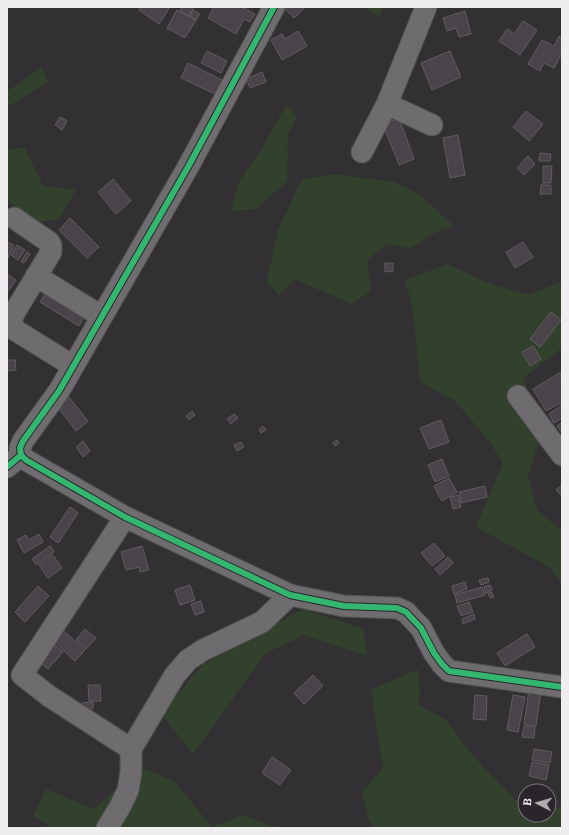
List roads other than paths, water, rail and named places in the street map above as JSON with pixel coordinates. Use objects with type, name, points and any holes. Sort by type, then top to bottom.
[{"type":"street","points":[[274,7],[188,167],[59,391],[23,441],[14,461],[26,460],[125,517],[290,595],[344,606],[397,608],[406,612],[421,628],[434,653],[442,664],[449,670],[562,687]]},
{"type":"street","points":[[362,152],[387,104],[426,7]]},
{"type":"street","points":[[387,104],[432,124]]},
{"type":"street","points":[[14,218],[51,244],[51,252],[13,315],[13,327],[15,330],[73,366]]},
{"type":"street","points":[[36,276],[101,316]]},
{"type":"street","points":[[518,396],[562,455]]},
{"type":"street","points":[[125,517],[22,675],[50,696],[131,749]]},
{"type":"street","points":[[107,828],[120,807],[128,790],[131,772],[131,749],[175,675],[188,660],[203,650],[262,622],[290,595]]}]
